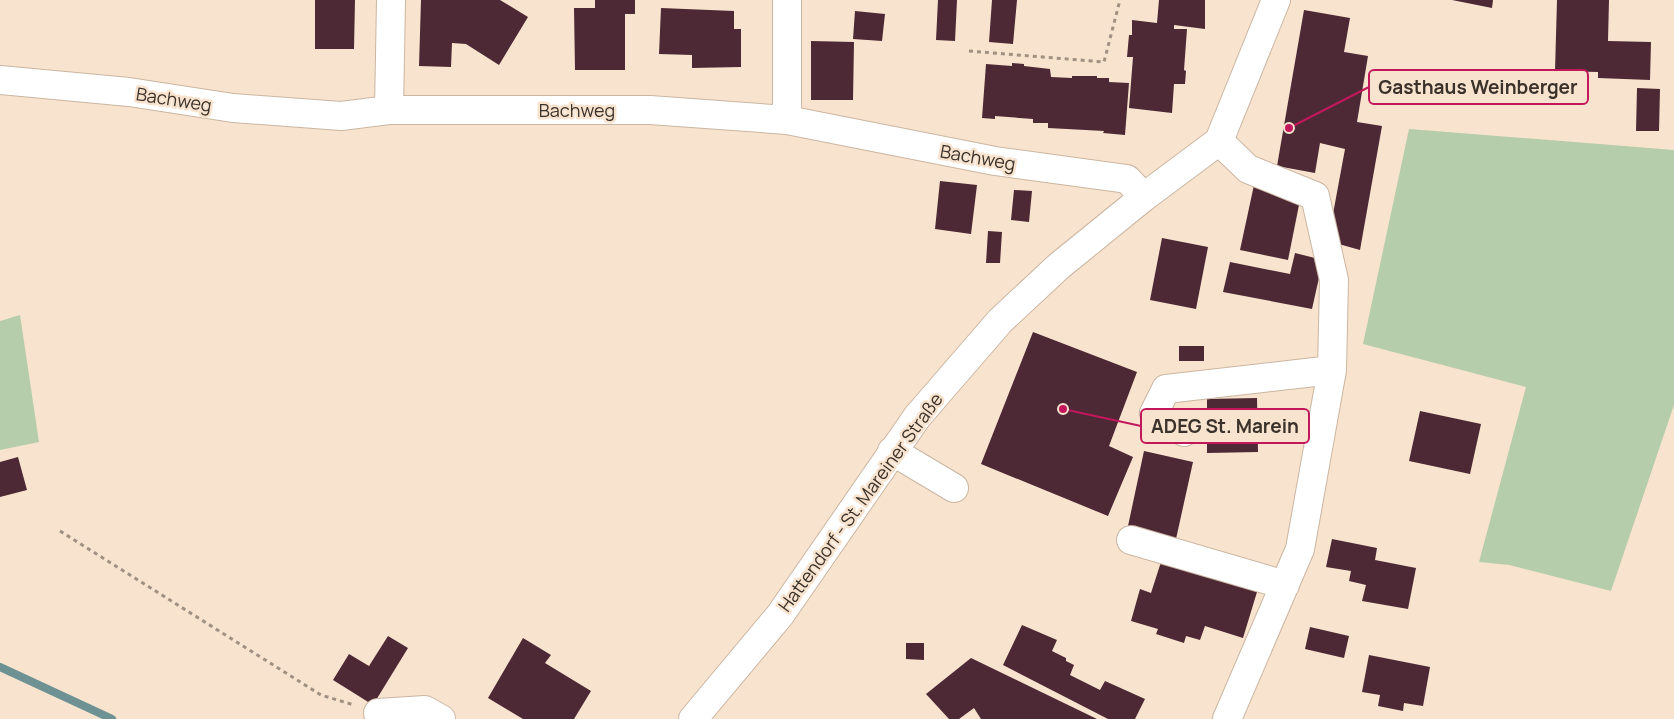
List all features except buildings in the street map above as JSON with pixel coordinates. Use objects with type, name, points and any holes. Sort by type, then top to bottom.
[{"type":"street","points":[[389,110],[391,0]]},
{"type":"street","points":[[787,0],[787,120]]},
{"type":"street","points":[[1227,719],[1300,549],[1332,370],[1334,280],[1315,196],[1248,169],[1219,141],[1276,0]]},
{"type":"street","name":"Bachweg","points":[[0,80],[6,79],[129,92],[243,108],[341,116],[389,110],[650,110],[787,120],[994,161],[1127,179],[1144,197]]},
{"type":"street","name":"Hattendorf - St. Mareiner Straße","points":[[693,719],[780,615],[917,417],[1000,321],[1059,266],[1144,197],[1219,141]]},
{"type":"street","points":[[1184,432],[1154,413],[1166,389],[1332,370]]},
{"type":"street","points":[[892,451],[954,488]]},
{"type":"street","points":[[1131,540],[1285,585]]},
{"type":"street","points":[[378,713],[425,710],[441,719]]},
{"type":"path","points":[[969,51],[1104,62],[1120,0]]},
{"type":"path","points":[[60,531],[321,695],[378,713]]},
{"type":"green space","points":[[1409,129],[1674,150],[1674,405],[1611,591],[1509,565],[1479,562],[1526,387],[1363,344]]},
{"type":"green space","points":[[20,315],[39,442],[0,450],[0,321]]},
{"type":"waterway","points":[[0,667],[112,719]]},
{"type":"place","name":"Gasthaus Weinberger","points":[[1289,128]]},
{"type":"place","name":"ADEG St. Marein","points":[[1063,409]]}]
